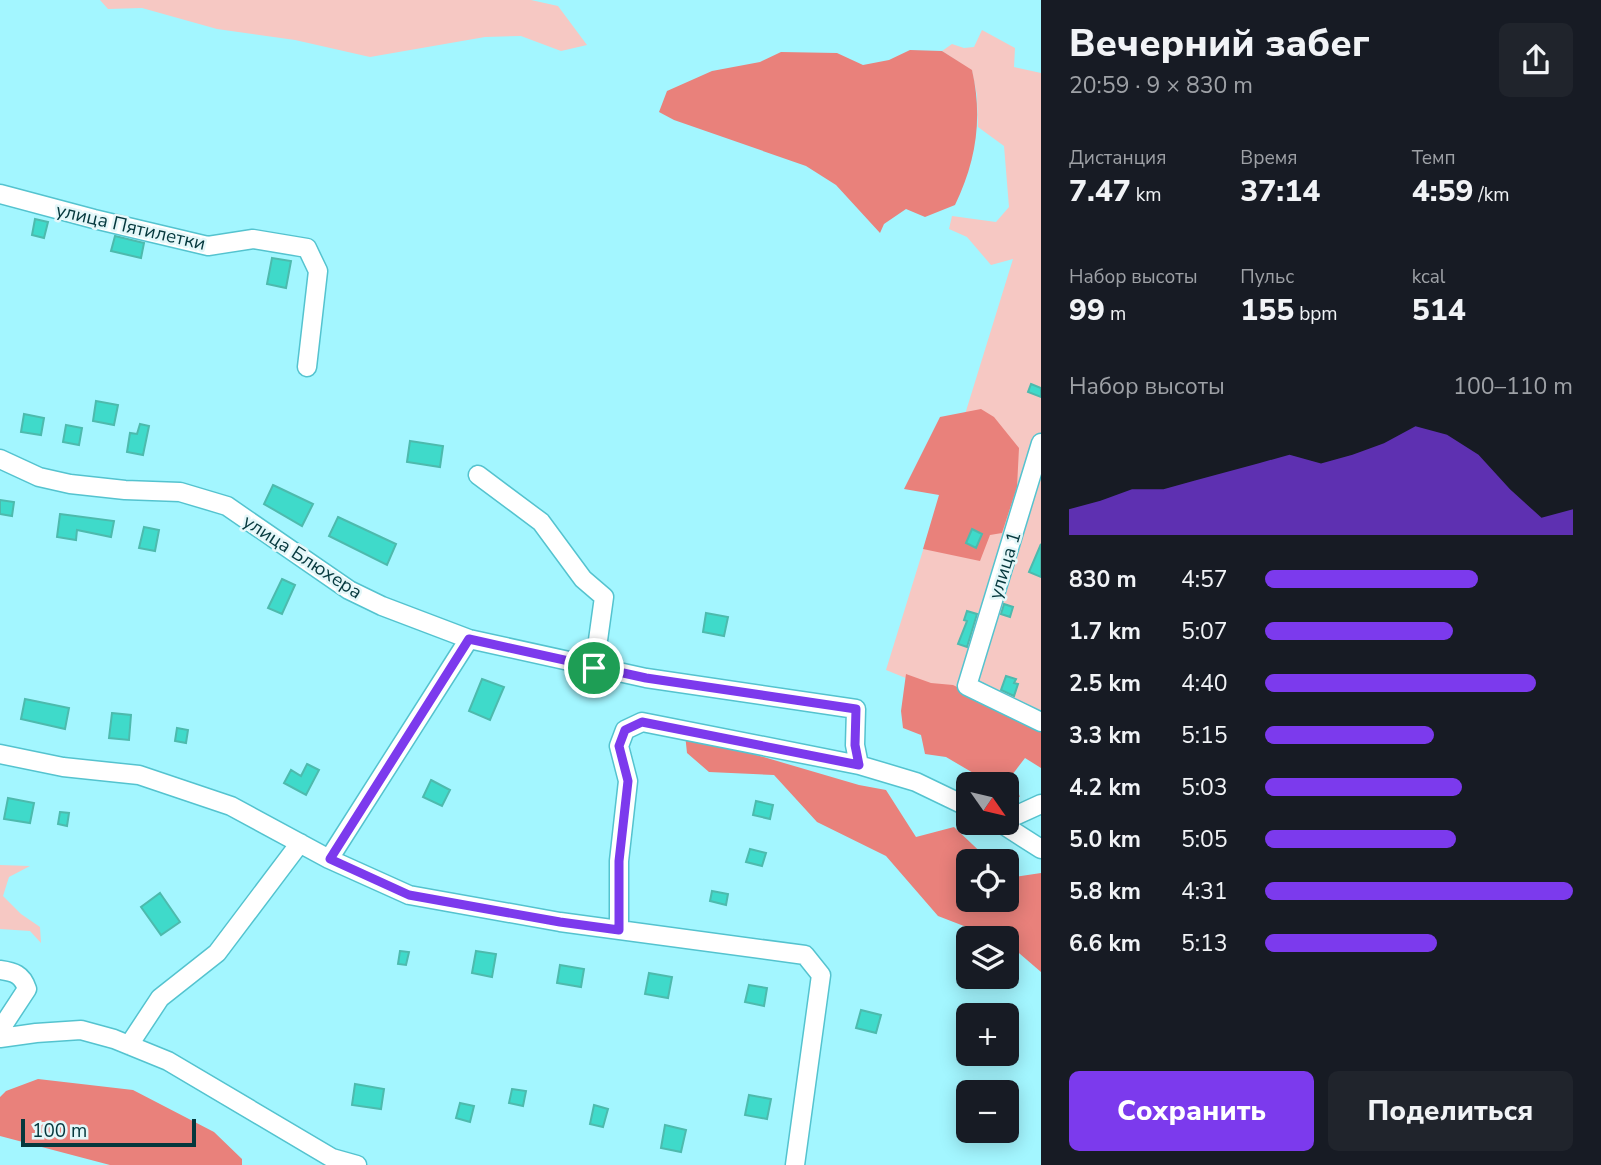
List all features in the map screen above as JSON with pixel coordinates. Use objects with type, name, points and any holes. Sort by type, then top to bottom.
[{"type":"street","name":"улица Пятилетки","points":[[0,194],[208,246],[253,239],[307,247],[318,271],[307,367]]},
{"type":"street","name":"улица 1","points":[[1041,443],[967,686],[1041,722]]},
{"type":"street","name":"улица Блюхера","points":[[0,458],[39,477],[70,484],[180,492],[228,506],[349,590],[382,606],[469,639],[646,678],[856,709],[855,745],[859,765]]},
{"type":"street","points":[[478,475],[541,522],[583,579],[604,597],[594,668]]},
{"type":"street","points":[[330,859],[469,639]]},
{"type":"street","points":[[619,930],[619,861],[628,781],[619,746],[625,730],[642,722],[859,765],[916,782],[956,801]]},
{"type":"street","points":[[0,754],[63,767],[139,775],[231,806],[330,859],[409,895],[560,922],[805,955],[821,975],[795,1165]]},
{"type":"street","points":[[1019,814],[1041,804]]},
{"type":"street","points":[[1019,835],[1041,849]]},
{"type":"street","points":[[129,1045],[160,998],[217,953],[300,843]]},
{"type":"street","points":[[0,970],[16,972],[24,980],[27,989],[0,1030]]},
{"type":"street","points":[[0,1038],[36,1032],[81,1030],[129,1045],[167,1061],[332,1158],[356,1165]]},
{"type":"shaded area","points":[[100,0],[531,0],[558,6],[587,45],[561,51],[521,36],[485,37],[370,57],[295,40],[217,29],[142,8],[108,9]]},
{"type":"shaded area","points":[[982,30],[1015,48],[1014,67],[1041,73],[1041,733],[886,670],[1013,259],[991,265],[967,237],[949,229],[952,216],[996,222],[1009,207],[1004,146],[978,127],[977,95],[972,71],[942,51],[952,44],[964,48],[974,47]]},
{"type":"shaded area","points":[[910,50],[942,51],[972,70],[977,105],[973,156],[955,205],[925,217],[906,209],[884,224],[880,233],[836,185],[806,166],[674,120],[659,112],[667,91],[712,71],[760,62],[781,52],[837,53],[863,65],[889,60]]},
{"type":"shaded area","points":[[981,409],[994,417],[1019,448],[1017,487],[1002,533],[990,535],[980,561],[923,549],[939,495],[904,489],[940,417]]},
{"type":"shaded area","points":[[906,674],[931,683],[953,685],[1041,728],[1041,768],[1025,758],[1014,772],[972,772],[946,757],[925,754],[921,735],[903,728],[901,711]]},
{"type":"shaded area","points":[[685,734],[859,785],[886,790],[916,837],[954,827],[956,835],[962,835],[977,849],[956,849],[956,912],[1019,912],[1019,876],[1041,873],[1041,972],[1019,953],[1019,926],[964,926],[938,916],[886,856],[817,822],[774,775],[709,772],[687,753]]},
{"type":"shaded area","points":[[0,865],[30,866],[9,877],[3,896],[21,914],[40,927],[41,943],[30,931],[0,929]]},
{"type":"shaded area","points":[[38,1079],[133,1090],[214,1132],[242,1159],[242,1165],[110,1165],[0,1136],[0,1097],[6,1091]]},
{"type":"building","points":[[35,219],[48,222],[44,238],[32,235]]},
{"type":"building","points":[[115,236],[144,243],[141,258],[111,251]]},
{"type":"building","points":[[272,258],[291,261],[286,288],[267,284]]},
{"type":"building","points":[[1031,384],[1041,388],[1041,397],[1028,392]]},
{"type":"building","points":[[96,401],[118,405],[114,425],[93,421]]},
{"type":"building","points":[[24,414],[44,418],[41,435],[21,432]]},
{"type":"building","points":[[140,424],[149,426],[143,455],[127,452],[130,433],[137,434]]},
{"type":"building","points":[[66,425],[82,428],[79,445],[63,442]]},
{"type":"building","points":[[410,441],[443,446],[440,467],[407,462]]},
{"type":"building","points":[[273,485],[313,504],[302,526],[264,504]]},
{"type":"building","points":[[0,500],[14,502],[12,516],[0,514]]},
{"type":"building","points":[[60,514],[114,521],[111,537],[77,530],[76,540],[57,537]]},
{"type":"building","points":[[338,517],[396,544],[387,565],[329,536]]},
{"type":"building","points":[[144,527],[159,530],[155,551],[139,548]]},
{"type":"building","points":[[972,529],[982,534],[976,548],[966,543]]},
{"type":"building","points":[[1041,544],[1041,577],[1029,572]]},
{"type":"building","points":[[282,579],[295,585],[282,614],[268,608]]},
{"type":"building","points":[[1004,604],[1013,607],[1010,617],[1001,614]]},
{"type":"building","points":[[967,611],[977,614],[967,647],[958,644],[967,621],[964,620]]},
{"type":"building","points":[[706,613],[728,617],[724,636],[703,632]]},
{"type":"building","points":[[1006,676],[1016,679],[1014,683],[1018,684],[1014,696],[1001,690]]},
{"type":"building","points":[[482,679],[504,687],[490,720],[469,711]]},
{"type":"building","points":[[25,699],[69,708],[65,729],[21,719]]},
{"type":"building","points":[[112,713],[131,715],[129,740],[109,738]]},
{"type":"building","points":[[177,728],[188,730],[186,743],[175,741]]},
{"type":"building","points":[[307,764],[319,770],[306,795],[284,783],[291,770],[301,776]]},
{"type":"building","points":[[431,780],[450,790],[442,806],[423,797]]},
{"type":"building","points":[[8,798],[34,803],[30,823],[4,819]]},
{"type":"building","points":[[756,801],[773,805],[770,819],[753,815]]},
{"type":"building","points":[[60,812],[69,813],[67,826],[58,824]]},
{"type":"building","points":[[750,849],[766,853],[762,866],[746,862]]},
{"type":"building","points":[[712,891],[728,894],[726,905],[710,901]]},
{"type":"building","points":[[160,893],[180,922],[161,935],[141,907]]},
{"type":"building","points":[[400,951],[409,952],[406,965],[398,964]]},
{"type":"building","points":[[476,951],[496,954],[492,977],[472,973]]},
{"type":"building","points":[[560,965],[584,969],[581,987],[557,983]]},
{"type":"building","points":[[649,973],[672,977],[668,998],[645,994]]},
{"type":"building","points":[[749,985],[767,988],[764,1006],[745,1002]]},
{"type":"building","points":[[861,1010],[881,1015],[876,1033],[856,1028]]},
{"type":"building","points":[[355,1084],[384,1089],[381,1109],[352,1105]]},
{"type":"building","points":[[512,1089],[526,1091],[523,1106],[509,1103]]},
{"type":"building","points":[[749,1095],[771,1099],[767,1119],[745,1115]]},
{"type":"building","points":[[460,1103],[474,1106],[470,1122],[456,1118]]},
{"type":"building","points":[[594,1105],[608,1109],[603,1127],[590,1124]]},
{"type":"building","points":[[665,1125],[686,1130],[681,1152],[661,1148]]},
{"type":"route","points":[[469,639],[594,668],[856,709],[855,745],[859,765],[642,722],[625,730],[619,746],[628,781],[619,861],[619,930],[409,895],[330,859],[469,639]]}]
